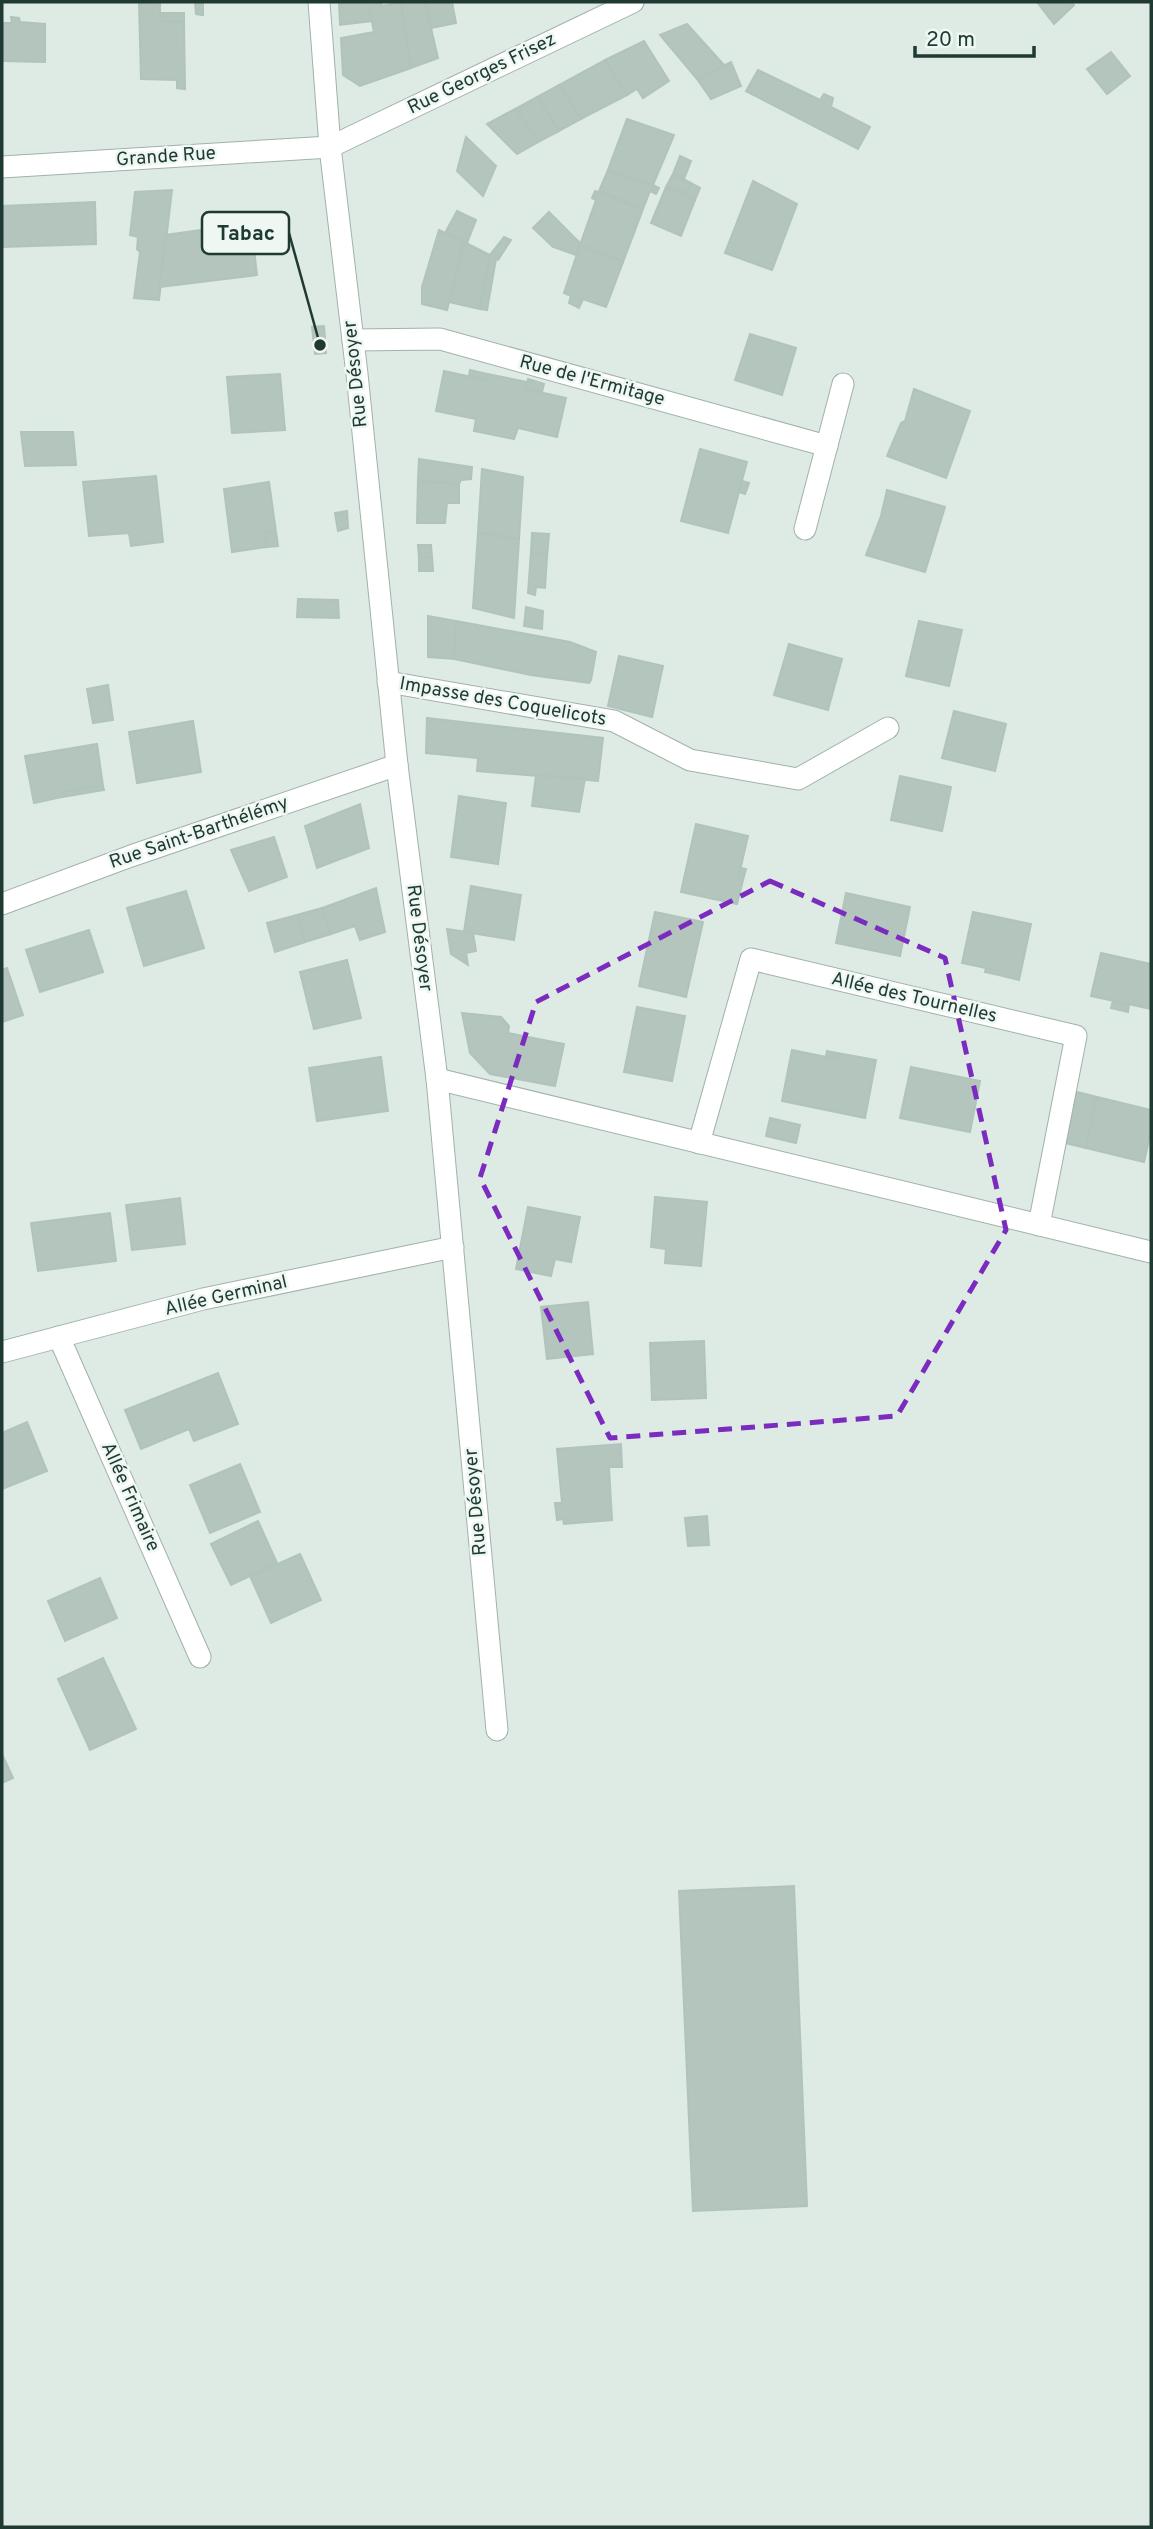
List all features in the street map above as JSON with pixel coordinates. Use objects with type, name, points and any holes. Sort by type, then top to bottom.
[{"type":"street","name":"Rue Désoyer","points":[[319,2],[330,147],[397,765],[437,1079],[497,1730]]},
{"type":"street","name":"Rue Georges Frisez","points":[[330,147],[633,2]]},
{"type":"street","name":"Grande Rue","points":[[2,167],[330,147]]},
{"type":"street","name":"Rue de l'Ermitage","points":[[353,340],[440,339],[827,446]]},
{"type":"street","points":[[805,528],[843,384]]},
{"type":"street","name":"Impasse des Coquelicots","points":[[388,682],[614,721],[690,760],[798,779],[888,728]]},
{"type":"street","name":"Rue Saint-Barthélémy","points":[[2,904],[131,856],[397,765]]},
{"type":"street","name":"Allée des Tournelles","points":[[699,1143],[751,959],[1076,1036],[1039,1225]]},
{"type":"street","points":[[437,1079],[1151,1252]]},
{"type":"street","name":"Allée Germinal","points":[[2,1352],[203,1299],[453,1247]]},
{"type":"street","name":"Allée Frimaire","points":[[60,1337],[200,1657]]},
{"type":"highlighted area","points":[[770,881],[945,958],[1006,1230],[897,1416],[610,1438],[480,1178],[536,1002]]},
{"type":"building","points":[[139,2],[160,2],[160,21],[184,22],[185,89],[177,88],[177,80],[141,79]]},
{"type":"building","points":[[195,2],[203,2],[203,15],[196,14]]},
{"type":"building","points":[[339,2],[368,2],[373,21],[340,25]]},
{"type":"building","points":[[368,2],[381,2],[382,6],[401,2],[411,68],[360,86],[343,75],[341,38],[374,32]]},
{"type":"building","points":[[401,2],[425,2],[438,58],[411,68]]},
{"type":"building","points":[[425,2],[452,2],[456,23],[431,28]]},
{"type":"building","points":[[1037,2],[1072,2],[1074,5],[1054,24]]},
{"type":"building","points":[[160,13],[184,13],[184,22],[160,21]]},
{"type":"building","points":[[11,17],[19,18],[20,22],[45,24],[45,62],[2,61],[2,23],[12,23]]},
{"type":"building","points":[[687,24],[724,65],[697,79],[660,35]]},
{"type":"building","points":[[644,41],[669,81],[643,98],[637,89],[627,95],[605,60]]},
{"type":"building","points":[[1111,52],[1130,76],[1107,94],[1087,69]]},
{"type":"building","points":[[605,60],[627,95],[581,119],[559,85]]},
{"type":"building","points":[[731,62],[741,86],[711,99],[697,79]]},
{"type":"building","points":[[758,70],[820,100],[824,94],[833,98],[831,107],[870,127],[858,149],[746,91]]},
{"type":"building","points":[[559,85],[581,119],[559,131],[537,97]]},
{"type":"building","points":[[537,97],[559,131],[540,141],[515,109]]},
{"type":"building","points":[[515,109],[540,141],[517,154],[487,124]]},
{"type":"building","points":[[627,119],[674,135],[653,185],[608,170]]},
{"type":"building","points":[[466,137],[496,166],[483,196],[457,171]]},
{"type":"building","points":[[680,156],[691,161],[684,179],[673,174]]},
{"type":"building","points":[[608,170],[659,188],[656,194],[650,191],[643,209],[599,191]]},
{"type":"building","points":[[673,174],[691,183],[686,194],[666,187]]},
{"type":"building","points":[[753,181],[797,204],[772,270],[725,253]]},
{"type":"building","points":[[691,183],[700,188],[695,200],[686,194]]},
{"type":"building","points":[[666,187],[695,200],[681,236],[651,223]]},
{"type":"building","points":[[172,190],[159,300],[134,298],[140,252],[137,249],[138,237],[130,235],[135,192]]},
{"type":"building","points":[[595,191],[643,209],[623,262],[580,245],[596,200],[592,198]]},
{"type":"building","points":[[95,202],[96,244],[3,247],[3,206]]},
{"type":"building","points":[[457,211],[476,220],[467,243],[445,233]]},
{"type":"building","points":[[549,212],[580,243],[576,255],[553,247],[533,228]]},
{"type":"building","points":[[251,223],[257,275],[159,287],[166,235]]},
{"type":"building","points":[[439,230],[464,242],[447,310],[422,304],[422,287]]},
{"type":"building","points":[[504,237],[511,240],[498,260],[490,255]]},
{"type":"building","points":[[464,242],[490,255],[480,309],[449,302]]},
{"type":"building","points":[[580,245],[623,262],[606,307],[583,299],[579,308],[569,303],[571,296],[564,293]]},
{"type":"building","points":[[490,255],[496,259],[487,310],[480,309]]},
{"type":"building","points":[[324,326],[326,353],[315,354],[312,327]]},
{"type":"building","points":[[750,334],[796,348],[782,395],[735,380]]},
{"type":"building","points":[[470,370],[487,374],[485,380],[469,376]]},
{"type":"building","points":[[444,371],[485,380],[487,374],[527,382],[526,389],[566,398],[557,437],[518,428],[514,439],[474,431],[476,419],[436,411]]},
{"type":"building","points":[[280,374],[285,430],[232,433],[227,377]]},
{"type":"building","points":[[528,379],[544,384],[542,392],[526,389]]},
{"type":"building","points":[[914,389],[970,411],[946,478],[887,456],[901,423],[905,421]]},
{"type":"building","points":[[21,432],[73,432],[76,465],[25,466]]},
{"type":"building","points":[[700,449],[747,462],[728,533],[681,521]]},
{"type":"building","points":[[419,459],[472,467],[471,479],[461,480],[459,484],[418,481]]},
{"type":"building","points":[[482,469],[523,477],[519,539],[478,533]]},
{"type":"building","points":[[156,476],[163,542],[131,546],[129,533],[89,536],[83,482]]},
{"type":"building","points":[[418,481],[459,484],[459,503],[447,503],[445,523],[417,523]]},
{"type":"building","points":[[742,481],[749,483],[745,494],[739,492]]},
{"type":"building","points":[[269,482],[276,532],[264,533],[267,547],[232,552],[224,489]]},
{"type":"building","points":[[887,490],[945,507],[925,572],[866,555],[881,516]]},
{"type":"building","points":[[347,511],[348,528],[338,531],[335,513]]},
{"type":"building","points":[[276,532],[278,546],[267,547],[264,533]]},
{"type":"building","points":[[478,533],[519,539],[514,618],[473,608]]},
{"type":"building","points":[[532,533],[549,534],[547,557],[531,552]]},
{"type":"building","points":[[418,545],[431,545],[432,557],[419,557]]},
{"type":"building","points":[[531,552],[547,557],[545,588],[536,587],[535,595],[528,593]]},
{"type":"building","points":[[419,557],[432,557],[433,571],[419,571]]},
{"type":"building","points":[[298,599],[338,600],[339,618],[297,617]]},
{"type":"building","points":[[526,607],[543,611],[542,629],[524,626]]},
{"type":"building","points":[[428,616],[456,621],[454,659],[428,657]]},
{"type":"building","points":[[456,621],[570,642],[596,652],[591,680],[589,683],[531,675],[454,659]]},
{"type":"building","points":[[919,621],[962,630],[949,686],[906,676]]},
{"type":"building","points":[[789,644],[842,659],[828,710],[774,695]]},
{"type":"building","points":[[619,656],[663,666],[652,717],[608,706]]},
{"type":"building","points":[[108,685],[113,720],[93,723],[87,689]]},
{"type":"building","points":[[954,711],[1006,724],[995,771],[942,758]]},
{"type":"building","points":[[427,718],[603,738],[598,781],[477,771],[478,758],[426,753]]},
{"type":"building","points":[[193,721],[201,772],[137,783],[129,732]]},
{"type":"building","points":[[97,744],[103,786],[62,792],[62,797],[34,803],[25,756]]},
{"type":"building","points":[[536,775],[585,779],[579,812],[532,806]]},
{"type":"building","points":[[900,776],[951,787],[942,831],[891,820]]},
{"type":"building","points":[[103,786],[104,790],[62,797],[62,792]]},
{"type":"building","points":[[459,796],[506,803],[498,864],[451,857]]},
{"type":"building","points":[[360,804],[369,848],[317,868],[305,826]]},
{"type":"building","points":[[696,824],[748,836],[738,879],[743,880],[737,904],[681,892]]},
{"type":"building","points":[[274,837],[287,877],[249,891],[231,850]]},
{"type":"building","points":[[741,868],[746,869],[743,880],[738,879]]},
{"type":"building","points":[[471,886],[521,895],[514,940],[464,932]]},
{"type":"building","points":[[376,888],[385,932],[360,940],[355,926],[331,934],[322,908]]},
{"type":"building","points":[[186,891],[204,948],[144,966],[127,908]]},
{"type":"building","points":[[846,893],[910,907],[900,956],[836,943]]},
{"type":"building","points":[[322,908],[331,934],[305,942],[297,915]]},
{"type":"building","points":[[655,912],[703,922],[686,997],[639,986]]},
{"type":"building","points":[[973,912],[1031,924],[1019,980],[999,975],[1000,971],[962,963]]},
{"type":"building","points":[[297,915],[305,942],[275,952],[267,923]]},
{"type":"building","points":[[447,929],[473,933],[476,951],[466,953],[468,965],[451,954]]},
{"type":"building","points":[[89,930],[103,972],[40,992],[26,950]]},
{"type":"building","points":[[1101,953],[1151,964],[1151,1009],[1091,996]]},
{"type":"building","points":[[347,960],[361,1018],[314,1029],[300,972]]},
{"type":"building","points":[[7,968],[23,1015],[2,1022],[2,970]]},
{"type":"building","points":[[986,968],[1000,971],[999,975],[985,972]]},
{"type":"building","points":[[1113,1001],[1129,1005],[1128,1012],[1111,1008]]},
{"type":"building","points":[[637,1007],[685,1016],[672,1081],[624,1072]]},
{"type":"building","points":[[462,1013],[501,1017],[509,1026],[508,1033],[564,1044],[555,1086],[490,1074],[470,1053]]},
{"type":"building","points":[[792,1050],[836,1059],[837,1053],[876,1060],[865,1118],[782,1101]]},
{"type":"building","points":[[827,1051],[837,1053],[836,1059],[826,1056]]},
{"type":"building","points":[[381,1057],[388,1111],[317,1121],[309,1068]]},
{"type":"building","points":[[911,1067],[980,1081],[970,1132],[900,1118]]},
{"type":"building","points":[[1077,1092],[1097,1097],[1086,1148],[1065,1143]]},
{"type":"building","points":[[1097,1097],[1151,1110],[1151,1131],[1144,1162],[1086,1148]]},
{"type":"building","points":[[770,1118],[800,1125],[796,1143],[766,1136]]},
{"type":"building","points":[[655,1197],[707,1202],[701,1266],[665,1263],[666,1249],[651,1247]]},
{"type":"building","points":[[180,1198],[185,1244],[132,1250],[126,1205]]},
{"type":"building","points":[[528,1207],[580,1217],[571,1262],[555,1259],[551,1276],[516,1269]]},
{"type":"building","points":[[110,1213],[116,1261],[38,1271],[31,1223]]},
{"type":"building","points":[[588,1302],[593,1354],[547,1359],[541,1307]]},
{"type":"building","points":[[704,1341],[706,1398],[652,1400],[650,1343]]},
{"type":"building","points":[[218,1373],[238,1424],[194,1441],[189,1429],[141,1449],[125,1410]]},
{"type":"building","points":[[27,1422],[47,1471],[2,1489],[2,1433]]},
{"type":"building","points":[[621,1444],[622,1467],[609,1467],[612,1520],[564,1524],[563,1519],[557,1520],[555,1503],[562,1503],[557,1449]]},
{"type":"building","points":[[240,1464],[260,1512],[210,1533],[190,1485]]},
{"type":"building","points":[[707,1516],[709,1545],[688,1546],[685,1518]]},
{"type":"building","points":[[258,1521],[277,1563],[231,1585],[211,1544]]},
{"type":"building","points":[[300,1554],[321,1600],[271,1623],[250,1576]]},
{"type":"building","points":[[100,1578],[117,1618],[65,1641],[48,1601]]},
{"type":"building","points":[[103,1658],[136,1729],[90,1750],[58,1679]]},
{"type":"building","points":[[2,1754],[13,1778],[2,1783]]},
{"type":"building","points":[[794,1886],[807,2206],[693,2211],[679,1891]]},
{"type":"place","name":"Tabac","points":[[320,345]]}]
